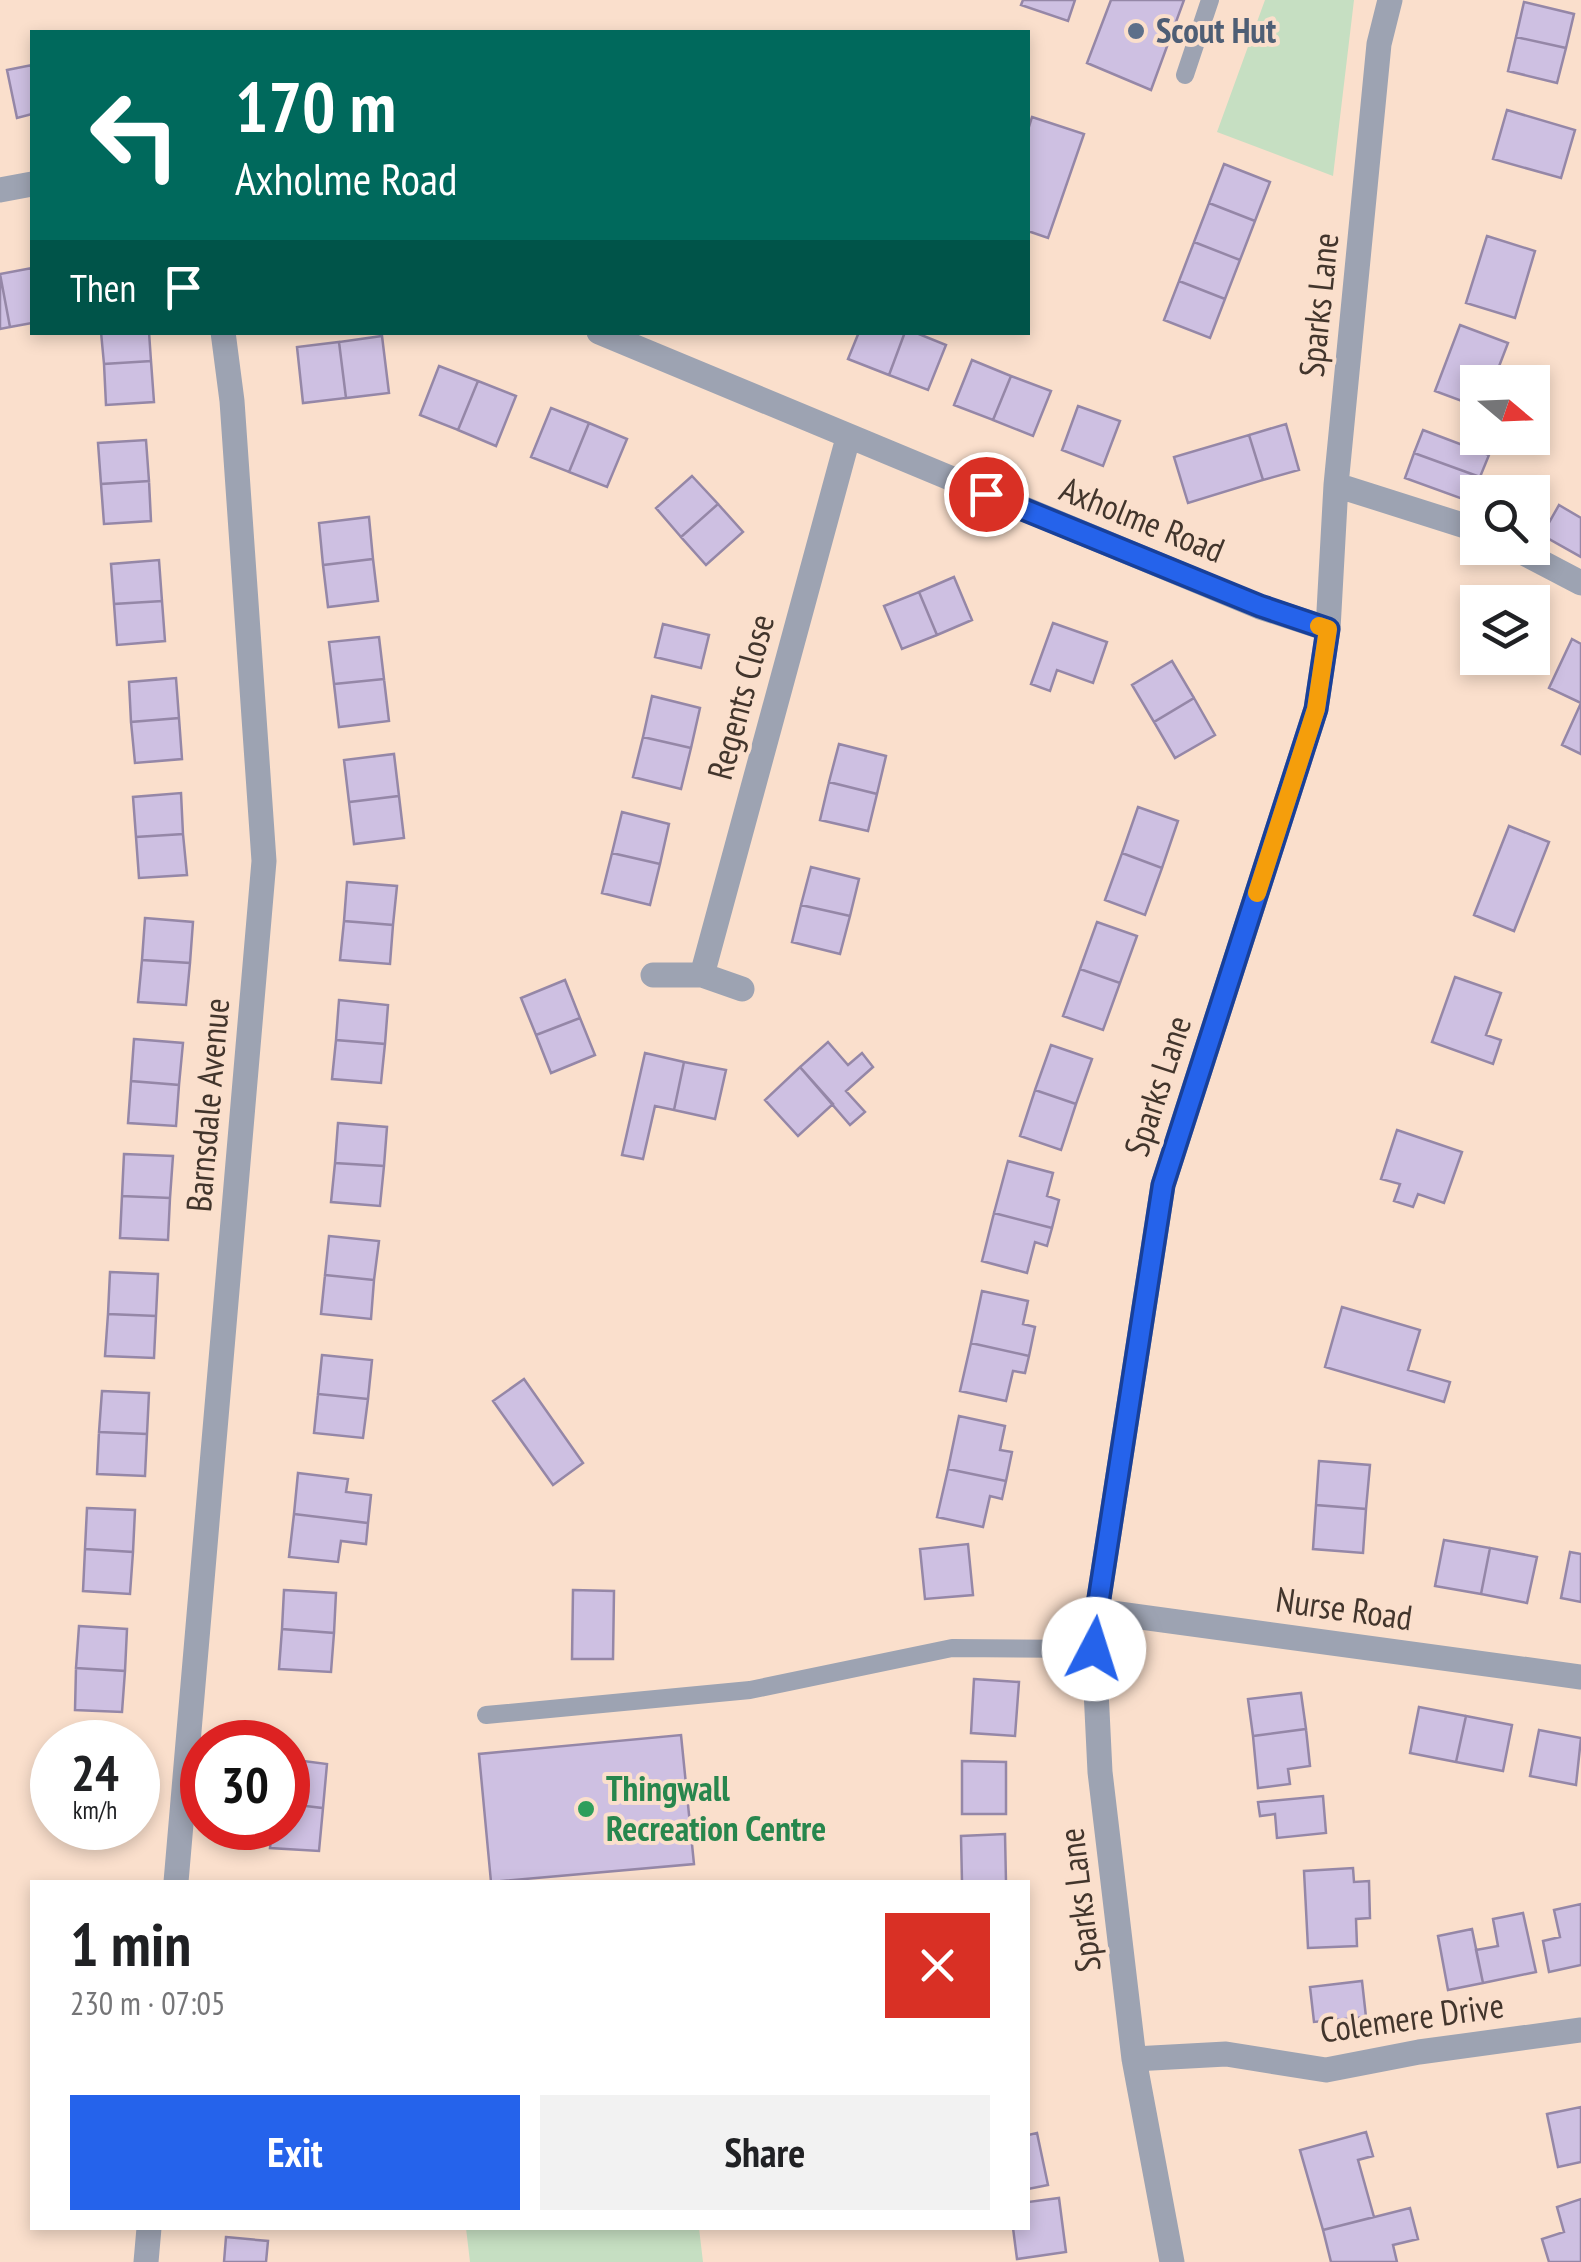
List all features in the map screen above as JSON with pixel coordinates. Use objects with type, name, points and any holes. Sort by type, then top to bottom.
[{"type":"street","name":"Sparks Lane","points":[[1172,2262],[1134,2059],[1100,1772],[1094,1649],[1097,1611],[1163,1185],[1316,709],[1328,629],[1336,485],[1379,44],[1390,0]]},
{"type":"street","points":[[0,190],[30,184]]},
{"type":"street","name":"Barnsdale Avenue","points":[[176,1880],[264,861],[232,401],[223,335]]},
{"type":"street","name":"Axholme Road","points":[[605,335],[1260,606],[1328,629]]},
{"type":"street","name":"Regents Close","points":[[702,974],[848,438]]},
{"type":"street","points":[[1336,485],[1460,524]]},
{"type":"street","points":[[1548,565],[1581,582]]},
{"type":"street","points":[[653,975],[702,974],[742,989]]},
{"type":"street","name":"Nurse Road","points":[[1097,1611],[1581,1677]]},
{"type":"street","name":"Colemere Drive","points":[[1134,2059],[1226,2054],[1326,2070],[1419,2052],[1581,2030]]},
{"type":"street","points":[[146,2262],[148,2230]]},
{"type":"lane","points":[[1185,75],[1210,0]]},
{"type":"lane","points":[[486,1715],[750,1690],[952,1648],[1094,1649]]},
{"type":"green space","points":[[1265,0],[1354,0],[1333,176],[1217,132]]},
{"type":"green space","points":[[466,2230],[699,2230],[703,2262],[470,2262]]},
{"type":"building","points":[[1023,0],[1075,0],[1068,21],[1021,5]]},
{"type":"building","name":"Scout Hut","points":[[1111,0],[1184,0],[1151,90],[1087,63]]},
{"type":"building","points":[[1524,2],[1574,14],[1566,48],[1516,37]]},
{"type":"building","points":[[1516,37],[1566,48],[1557,83],[1508,71]]},
{"type":"building","points":[[30,65],[30,115],[17,118],[7,70]]},
{"type":"building","points":[[1507,110],[1575,130],[1561,178],[1493,159]]},
{"type":"building","points":[[1032,117],[1084,134],[1048,238],[1030,232]]},
{"type":"building","points":[[1224,164],[1270,182],[1255,221],[1209,203]]},
{"type":"building","points":[[1209,203],[1255,221],[1240,260],[1194,242]]},
{"type":"building","points":[[1487,236],[1535,251],[1515,318],[1466,303]]},
{"type":"building","points":[[1194,242],[1240,260],[1225,299],[1179,281]]},
{"type":"building","points":[[30,268],[30,323],[10,327],[0,274]]},
{"type":"building","points":[[0,274],[10,327],[0,329]]},
{"type":"building","points":[[1179,281],[1225,299],[1210,338],[1164,320]]},
{"type":"building","points":[[1460,325],[1508,343],[1500,365],[1460,365],[1460,400],[1435,391]]},
{"type":"building","points":[[101,335],[149,335],[151,361],[104,364]]},
{"type":"building","points":[[858,335],[904,335],[889,375],[848,359]]},
{"type":"building","points":[[904,335],[921,335],[946,345],[928,390],[889,375]]},
{"type":"building","points":[[382,336],[389,393],[346,398],[339,342]]},
{"type":"building","points":[[339,342],[346,398],[303,403],[297,347]]},
{"type":"building","points":[[972,360],[1011,376],[993,420],[954,405]]},
{"type":"building","points":[[151,361],[154,402],[106,405],[104,364]]},
{"type":"building","points":[[439,366],[478,381],[458,430],[420,415]]},
{"type":"building","points":[[1011,376],[1051,391],[1033,436],[993,420]]},
{"type":"building","points":[[478,381],[516,396],[496,446],[458,430]]},
{"type":"building","points":[[1078,406],[1120,421],[1103,466],[1062,450]]},
{"type":"building","points":[[551,408],[589,423],[569,472],[531,457]]},
{"type":"building","points":[[589,423],[627,439],[607,487],[569,472]]},
{"type":"building","points":[[1286,424],[1299,470],[1263,480],[1249,435]]},
{"type":"building","points":[[1423,430],[1460,444],[1460,455],[1489,455],[1481,475],[1474,475],[1414,453]]},
{"type":"building","points":[[1249,435],[1263,480],[1188,503],[1174,457]]},
{"type":"building","points":[[146,440],[149,481],[101,484],[98,443]]},
{"type":"building","points":[[1414,453],[1474,475],[1460,475],[1460,498],[1405,478]]},
{"type":"building","points":[[692,476],[718,504],[681,537],[656,508]]},
{"type":"building","points":[[149,481],[151,521],[104,524],[101,484]]},
{"type":"building","points":[[718,504],[743,532],[706,565],[681,537]]},
{"type":"building","points":[[1559,505],[1581,518],[1581,557],[1550,540],[1550,521]]},
{"type":"building","points":[[369,517],[373,559],[323,565],[319,523]]},
{"type":"building","points":[[373,559],[378,601],[328,607],[323,565]]},
{"type":"building","points":[[159,560],[162,601],[114,604],[111,564]]},
{"type":"building","points":[[954,577],[972,620],[937,635],[919,592]]},
{"type":"building","points":[[919,592],[937,635],[902,649],[884,606]]},
{"type":"building","points":[[162,601],[165,641],[117,645],[114,604]]},
{"type":"building","points":[[1053,623],[1107,642],[1093,683],[1057,670],[1050,691],[1031,684]]},
{"type":"building","points":[[663,624],[709,635],[701,668],[655,657]]},
{"type":"building","points":[[379,637],[384,679],[334,684],[329,642]]},
{"type":"building","points":[[1572,639],[1581,644],[1581,703],[1549,688]]},
{"type":"building","points":[[1172,661],[1194,698],[1154,722],[1132,685]]},
{"type":"building","points":[[176,678],[179,718],[131,722],[129,682]]},
{"type":"building","points":[[384,679],[389,721],[339,727],[334,684]]},
{"type":"building","points":[[652,696],[700,708],[691,748],[643,737]]},
{"type":"building","points":[[1194,698],[1215,735],[1175,758],[1154,722]]},
{"type":"building","points":[[1581,703],[1581,754],[1562,745]]},
{"type":"building","points":[[179,718],[182,759],[135,763],[131,722]]},
{"type":"building","points":[[643,737],[691,748],[681,789],[633,777]]},
{"type":"building","points":[[839,744],[886,756],[877,794],[829,782]]},
{"type":"building","points":[[394,754],[399,796],[349,802],[344,760]]},
{"type":"building","points":[[829,782],[877,794],[868,831],[820,820]]},
{"type":"building","points":[[181,793],[183,834],[136,837],[133,797]]},
{"type":"building","points":[[399,796],[404,838],[354,844],[349,802]]},
{"type":"building","points":[[1138,807],[1178,821],[1162,868],[1122,853]]},
{"type":"building","points":[[622,812],[669,824],[660,864],[612,853]]},
{"type":"building","points":[[1509,826],[1549,842],[1514,931],[1474,915]]},
{"type":"building","points":[[183,834],[187,875],[139,878],[136,837]]},
{"type":"building","points":[[612,853],[660,864],[650,905],[602,893]]},
{"type":"building","points":[[1122,853],[1162,868],[1145,915],[1105,900]]},
{"type":"building","points":[[811,867],[859,879],[850,916],[801,905]]},
{"type":"building","points":[[347,882],[397,886],[393,925],[344,921]]},
{"type":"building","points":[[801,905],[850,916],[840,954],[792,942]]},
{"type":"building","points":[[145,918],[193,922],[190,963],[142,960]]},
{"type":"building","points":[[344,921],[393,925],[390,964],[340,960]]},
{"type":"building","points":[[1097,922],[1137,936],[1120,983],[1080,969]]},
{"type":"building","points":[[142,960],[190,963],[186,1005],[138,1002]]},
{"type":"building","points":[[1080,969],[1120,983],[1103,1030],[1063,1016]]},
{"type":"building","points":[[1455,977],[1501,993],[1486,1035],[1501,1040],[1493,1064],[1432,1042]]},
{"type":"building","points":[[565,980],[580,1018],[536,1035],[521,998]]},
{"type":"building","points":[[339,1000],[388,1005],[385,1044],[336,1040]]},
{"type":"building","points":[[580,1018],[595,1055],[551,1073],[536,1035]]},
{"type":"building","points":[[134,1039],[183,1043],[179,1085],[131,1081]]},
{"type":"building","points":[[336,1040],[385,1044],[381,1083],[332,1079]]},
{"type":"building","points":[[828,1042],[848,1065],[862,1053],[873,1067],[846,1091],[865,1112],[850,1125],[800,1067]]},
{"type":"building","points":[[1051,1045],[1092,1059],[1076,1104],[1035,1090]]},
{"type":"building","points":[[645,1053],[684,1062],[674,1110],[655,1106],[643,1159],[622,1155]]},
{"type":"building","points":[[684,1062],[726,1070],[715,1119],[674,1110]]},
{"type":"building","points":[[800,1067],[833,1104],[798,1136],[765,1100]]},
{"type":"building","points":[[131,1081],[179,1085],[176,1126],[128,1123]]},
{"type":"building","points":[[1035,1090],[1076,1104],[1061,1150],[1020,1136]]},
{"type":"building","points":[[338,1123],[387,1127],[384,1166],[335,1163]]},
{"type":"building","points":[[1397,1130],[1462,1152],[1444,1203],[1418,1194],[1413,1207],[1394,1201],[1400,1184],[1381,1179]]},
{"type":"building","points":[[124,1154],[173,1156],[170,1198],[122,1196]]},
{"type":"building","points":[[1008,1161],[1053,1173],[1047,1196],[1059,1200],[1052,1228],[994,1213]]},
{"type":"building","points":[[335,1163],[384,1166],[380,1206],[331,1202]]},
{"type":"building","points":[[122,1196],[170,1198],[168,1240],[120,1238]]},
{"type":"building","points":[[994,1213],[1052,1228],[1047,1246],[1035,1242],[1027,1273],[982,1261]]},
{"type":"building","points":[[329,1236],[379,1241],[374,1280],[325,1275]]},
{"type":"building","points":[[110,1272],[158,1274],[156,1316],[108,1314]]},
{"type":"building","points":[[325,1275],[374,1280],[371,1319],[321,1314]]},
{"type":"building","points":[[982,1291],[1028,1301],[1023,1324],[1035,1327],[1029,1356],[971,1343]]},
{"type":"building","points":[[1342,1307],[1420,1330],[1408,1370],[1450,1382],[1444,1402],[1325,1367]]},
{"type":"building","points":[[108,1314],[156,1316],[154,1358],[105,1356]]},
{"type":"building","points":[[971,1343],[1029,1356],[1025,1373],[1013,1371],[1006,1401],[960,1391]]},
{"type":"building","points":[[322,1355],[372,1360],[368,1399],[318,1394]]},
{"type":"building","points":[[524,1379],[583,1463],[553,1485],[493,1401]]},
{"type":"building","points":[[102,1391],[149,1393],[147,1434],[99,1432]]},
{"type":"building","points":[[318,1394],[368,1399],[363,1438],[314,1433]]},
{"type":"building","points":[[959,1416],[1005,1426],[1000,1450],[1012,1452],[1006,1481],[948,1469]]},
{"type":"building","points":[[99,1432],[147,1434],[145,1476],[97,1474]]},
{"type":"building","points":[[1319,1461],[1370,1465],[1366,1509],[1316,1505]]},
{"type":"building","points":[[948,1469],[1006,1481],[1002,1499],[990,1496],[983,1527],[937,1517]]},
{"type":"building","points":[[298,1473],[348,1479],[346,1492],[371,1495],[368,1523],[294,1514]]},
{"type":"building","points":[[1316,1505],[1366,1509],[1363,1553],[1313,1549]]},
{"type":"building","points":[[87,1508],[135,1510],[133,1552],[85,1549]]},
{"type":"building","points":[[294,1514],[368,1523],[366,1544],[341,1541],[338,1562],[289,1557]]},
{"type":"building","points":[[1444,1540],[1490,1548],[1481,1594],[1435,1586]]},
{"type":"building","points":[[968,1544],[973,1595],[925,1599],[920,1549]]},
{"type":"building","points":[[1490,1548],[1537,1557],[1527,1603],[1481,1594]]},
{"type":"building","points":[[85,1549],[133,1552],[130,1594],[83,1591]]},
{"type":"building","points":[[1570,1552],[1581,1554],[1581,1602],[1561,1598]]},
{"type":"building","points":[[284,1590],[336,1593],[334,1633],[282,1629]]},
{"type":"building","points":[[573,1590],[614,1591],[613,1659],[572,1659]]},
{"type":"building","points":[[79,1626],[127,1629],[125,1671],[76,1668]]},
{"type":"building","points":[[282,1629],[334,1633],[331,1672],[279,1669]]},
{"type":"building","points":[[76,1668],[125,1671],[122,1712],[75,1710]]},
{"type":"building","points":[[974,1679],[1019,1682],[1015,1736],[971,1733]]},
{"type":"building","points":[[1301,1693],[1306,1729],[1253,1736],[1248,1699]]},
{"type":"building","points":[[1419,1707],[1466,1716],[1456,1762],[1410,1753]]},
{"type":"building","points":[[1466,1716],[1512,1725],[1503,1771],[1456,1762]]},
{"type":"building","points":[[1306,1729],[1310,1766],[1288,1769],[1290,1784],[1258,1788],[1253,1736]]},
{"type":"building","points":[[1539,1730],[1581,1738],[1576,1785],[1530,1776]]},
{"type":"building","name":"Thingwall Recreation Centre","points":[[681,1735],[694,1864],[491,1880],[479,1754]]},
{"type":"building","points":[[962,1761],[1006,1762],[1006,1814],[962,1814]]},
{"type":"building","points":[[310,1762],[327,1764],[323,1808],[310,1807]]},
{"type":"building","points":[[1323,1796],[1326,1833],[1277,1838],[1275,1814],[1260,1816],[1258,1802]]},
{"type":"building","points":[[310,1807],[323,1808],[319,1851],[303,1850],[310,1850]]},
{"type":"building","points":[[1005,1834],[1006,1880],[962,1880],[961,1836]]},
{"type":"building","points":[[1353,1868],[1354,1882],[1369,1881],[1370,1918],[1356,1919],[1357,1946],[1308,1948],[1304,1871]]},
{"type":"building","points":[[1581,1904],[1581,1965],[1549,1972],[1543,1941],[1560,1937],[1554,1910]]},
{"type":"building","points":[[1523,1913],[1536,1972],[1483,1983],[1476,1950],[1498,1946],[1493,1919]]},
{"type":"building","points":[[1472,1929],[1483,1983],[1448,1990],[1438,1936]]},
{"type":"building","points":[[1362,1981],[1366,2017],[1314,2022],[1310,1987]]},
{"type":"building","points":[[1581,2107],[1581,2162],[1558,2167],[1547,2114]]},
{"type":"building","points":[[1366,2132],[1373,2156],[1358,2160],[1374,2217],[1323,2230],[1300,2150]]},
{"type":"building","points":[[1037,2133],[1048,2185],[1030,2189],[1030,2135]]},
{"type":"building","points":[[1059,2198],[1066,2252],[1017,2259],[1013,2230],[1030,2230],[1030,2202]]},
{"type":"building","points":[[1581,2199],[1581,2262],[1549,2262],[1542,2239],[1564,2232],[1557,2207]]},
{"type":"building","points":[[1410,2208],[1418,2239],[1393,2245],[1397,2262],[1331,2262],[1323,2230]]},
{"type":"building","points":[[226,2237],[268,2241],[266,2262],[224,2262]]},
{"type":"slow traffic","points":[[1257,893],[1316,709],[1328,629],[1319,626]]},
{"type":"place","name":"Scout Hut","points":[[1136,31]]},
{"type":"place","name":"Thingwall Recreation Centre","points":[[586,1809]]},
{"type":"route","points":[[986,494],[1260,606],[1328,629],[1316,709],[1163,1185],[1094,1649]]}]
